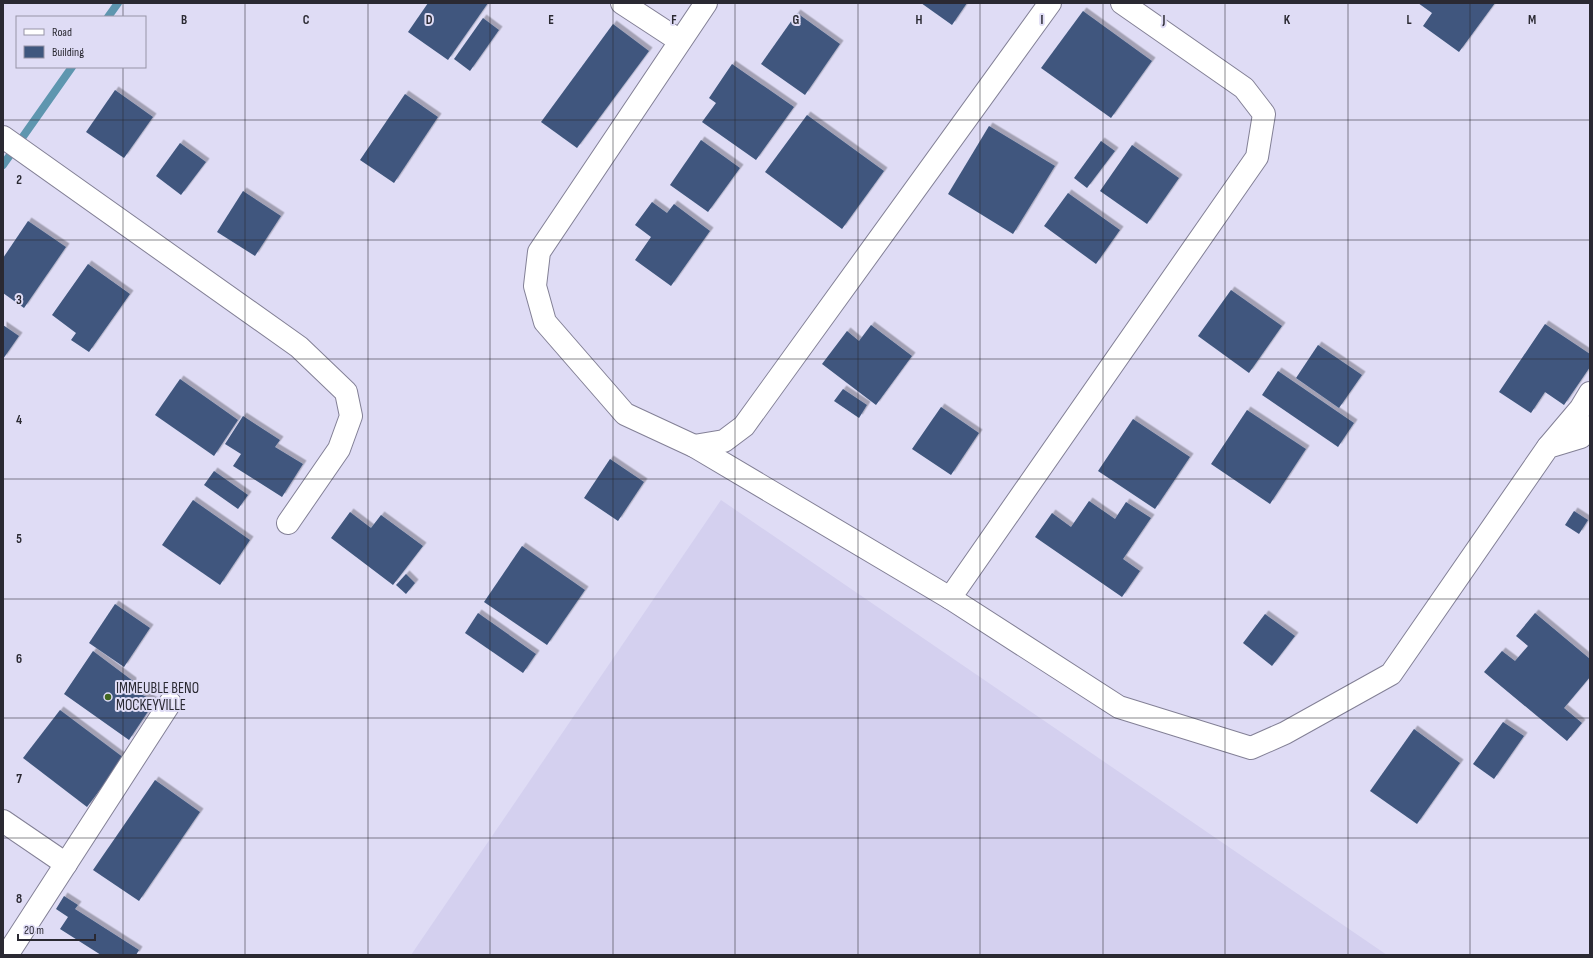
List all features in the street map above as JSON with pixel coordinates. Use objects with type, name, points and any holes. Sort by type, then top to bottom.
[{"type":"street","points":[[622,3],[680,41]]},
{"type":"street","points":[[706,3],[539,252],[535,286],[545,322],[625,414],[694,446],[950,598],[1119,707],[1251,748],[1285,733],[1391,674],[1548,447],[1581,408],[1590,393]]},
{"type":"street","points":[[694,446],[724,441],[744,426],[1050,3]]},
{"type":"street","points":[[950,598],[1257,157],[1264,114],[1244,88],[1122,3]]},
{"type":"street","points":[[3,137],[300,347],[346,392],[351,416],[339,449],[288,523]]},
{"type":"street","points":[[1548,447],[1581,437],[1590,427]]},
{"type":"street","points":[[7,955],[170,703]]},
{"type":"street","points":[[3,821],[66,864]]},
{"type":"shaded area","points":[[721,500],[1387,955],[411,955]]},
{"type":"building","points":[[428,3],[488,3],[448,60],[408,32]]},
{"type":"building","points":[[921,3],[967,3],[952,25]]},
{"type":"building","points":[[1418,3],[1495,3],[1459,52],[1423,26],[1432,13]]},
{"type":"building","points":[[1083,11],[1152,61],[1111,118],[1041,68]]},
{"type":"building","points":[[797,13],[840,44],[805,95],[761,64]]},
{"type":"building","points":[[483,18],[499,30],[470,71],[454,59]]},
{"type":"building","points":[[613,24],[649,51],[577,148],[541,122]]},
{"type":"building","points":[[732,64],[794,107],[756,160],[702,122],[716,103],[709,98]]},
{"type":"building","points":[[115,90],[153,117],[124,158],[86,132]]},
{"type":"building","points":[[405,94],[438,117],[394,183],[360,160]]},
{"type":"building","points":[[807,115],[884,171],[842,229],[765,172]]},
{"type":"building","points":[[989,126],[1055,166],[1013,234],[948,194]]},
{"type":"building","points":[[701,140],[740,168],[708,212],[670,185]]},
{"type":"building","points":[[1101,141],[1115,151],[1087,188],[1074,178]]},
{"type":"building","points":[[180,143],[206,162],[181,195],[156,176]]},
{"type":"building","points":[[1132,145],[1179,178],[1147,224],[1100,191]]},
{"type":"building","points":[[243,191],[281,216],[255,256],[217,232]]},
{"type":"building","points":[[1068,193],[1120,230],[1096,264],[1044,226]]},
{"type":"building","points":[[652,202],[667,213],[674,204],[710,231],[671,286],[635,260],[651,237],[635,225]]},
{"type":"building","points":[[28,221],[66,247],[24,308],[3,293],[3,258]]},
{"type":"building","points":[[88,264],[130,294],[89,352],[71,340],[76,333],[52,315]]},
{"type":"building","points":[[1231,290],[1282,326],[1249,373],[1198,336]]},
{"type":"building","points":[[1545,324],[1590,354],[1590,367],[1564,405],[1545,392],[1531,413],[1499,392]]},
{"type":"building","points":[[3,325],[19,336],[3,359]]},
{"type":"building","points":[[871,325],[912,356],[876,405],[822,364],[847,331],[859,341]]},
{"type":"building","points":[[1318,345],[1362,375],[1339,408],[1296,378]]},
{"type":"building","points":[[1278,371],[1354,423],[1338,447],[1262,395]]},
{"type":"building","points":[[180,379],[238,420],[214,456],[155,415]]},
{"type":"building","points":[[843,389],[867,405],[859,418],[834,401]]},
{"type":"building","points":[[941,407],[979,433],[951,475],[912,449]]},
{"type":"building","points":[[1247,410],[1306,449],[1270,504],[1211,464]]},
{"type":"building","points":[[243,416],[280,440],[275,447],[303,464],[282,497],[233,466],[241,454],[225,444]]},
{"type":"building","points":[[1133,419],[1190,457],[1155,509],[1098,471]]},
{"type":"building","points":[[610,459],[644,482],[618,521],[584,498]]},
{"type":"building","points":[[214,471],[248,495],[238,509],[204,485]]},
{"type":"building","points":[[193,500],[250,540],[220,585],[162,545]]},
{"type":"building","points":[[1089,501],[1115,519],[1126,502],[1151,518],[1123,559],[1140,571],[1122,597],[1035,537],[1052,513],[1071,527]]},
{"type":"building","points":[[1574,511],[1588,520],[1579,534],[1565,525]]},
{"type":"building","points":[[350,512],[371,528],[381,515],[423,546],[393,585],[331,538]]},
{"type":"building","points":[[522,546],[585,590],[547,645],[484,602]]},
{"type":"building","points":[[406,574],[415,583],[406,594],[396,585]]},
{"type":"building","points":[[115,604],[150,628],[124,667],[89,643]]},
{"type":"building","points":[[478,613],[536,654],[523,673],[465,633]]},
{"type":"building","points":[[1535,613],[1590,659],[1590,677],[1564,708],[1582,723],[1567,741],[1484,672],[1502,651],[1515,661],[1528,646],[1516,636]]},
{"type":"building","points":[[1265,614],[1295,636],[1272,666],[1243,643]]},
{"type":"building","name":"IMMEUBLE BENO MOCKEYVILLE","points":[[93,651],[133,681],[132,690],[155,701],[129,740],[64,694]]},
{"type":"building","points":[[60,710],[124,758],[87,807],[23,758]]},
{"type":"building","points":[[1503,722],[1524,736],[1494,779],[1473,764]]},
{"type":"building","points":[[1414,729],[1460,763],[1417,824],[1370,791]]},
{"type":"building","points":[[155,780],[200,812],[139,901],[93,870]]},
{"type":"building","points":[[64,896],[78,905],[75,909],[139,950],[136,955],[101,955],[60,929],[68,917],[56,909]]},
{"type":"waterway","points":[[109,16],[118,3]]},
{"type":"waterway","points":[[3,165],[71,68]]},
{"type":"place","name":"IMMEUBLE BENO MOCKEYVILLE","points":[[108,697]]}]
